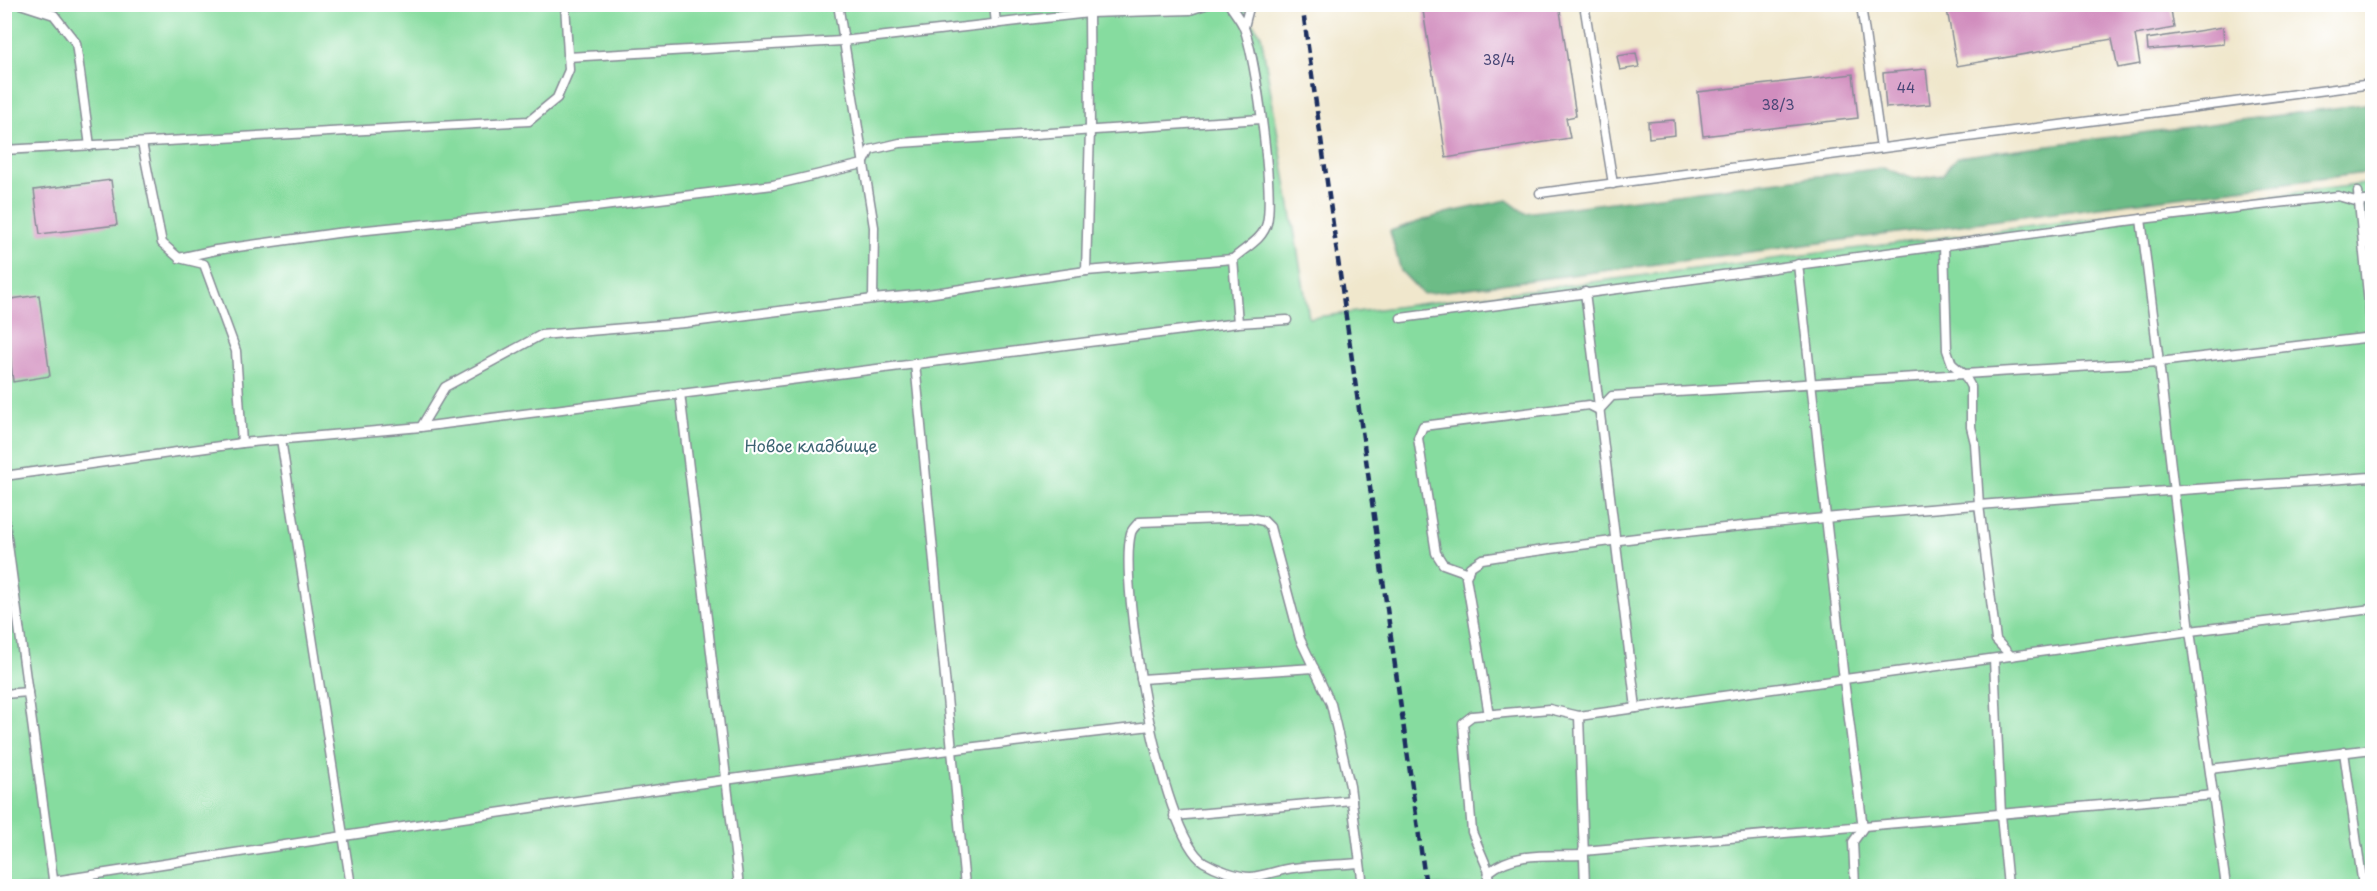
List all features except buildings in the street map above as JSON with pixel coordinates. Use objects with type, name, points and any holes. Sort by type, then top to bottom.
[{"type":"lane","points":[[20,4],[54,15],[76,43],[90,146]]},
{"type":"lane","points":[[4,150],[529,121],[556,98],[569,70],[565,4]]},
{"type":"lane","points":[[838,4],[842,41],[874,227],[873,298]]},
{"type":"lane","points":[[994,4],[996,24]]},
{"type":"lane","points":[[568,57],[842,41],[1089,13],[1190,10],[1208,4]]},
{"type":"lane","points":[[422,427],[445,387],[541,335],[685,323],[873,298],[927,294],[1086,271],[1233,259],[1254,243],[1267,225],[1270,197],[1261,119],[1244,27],[1229,4]]},
{"type":"lane","points":[[1244,27],[1250,4]]},
{"type":"lane","points":[[1584,4],[1613,183]]},
{"type":"lane","points":[[1861,5],[1881,148]]},
{"type":"lane","points":[[1086,271],[1090,129],[1089,13]]},
{"type":"lane","points":[[1540,193],[2373,84]]},
{"type":"lane","points":[[863,164],[870,150],[900,143],[1261,119]]},
{"type":"lane","points":[[142,143],[162,243],[179,258],[204,264],[236,351],[242,443]]},
{"type":"lane","points":[[179,258],[216,250],[337,233],[587,208],[773,184],[863,164]]},
{"type":"lane","points":[[1401,318],[2141,219],[2338,196],[2373,200]]},
{"type":"lane","points":[[1599,410],[1612,396],[2159,362],[2373,336],[2359,197]]},
{"type":"lane","points":[[2141,219],[2190,631],[2226,886]]},
{"type":"lane","points":[[1944,245],[1947,350],[1952,364],[1965,374],[1971,387],[1971,427],[1975,443],[1979,505],[1996,640],[2011,656]]},
{"type":"lane","points":[[1233,259],[1238,323]]},
{"type":"lane","points":[[1798,264],[1813,384],[1825,516],[1863,828],[1853,842],[1855,886]]},
{"type":"lane","points":[[1585,292],[1636,708]]},
{"type":"lane","points":[[4,476],[242,443],[422,427],[1238,323],[1287,320]]},
{"type":"lane","points":[[915,363],[928,523],[954,748],[965,886]]},
{"type":"lane","points":[[680,393],[739,886]]},
{"type":"lane","points":[[1468,573],[1443,564],[1436,553],[1418,438],[1423,426],[1589,405],[1599,410]]},
{"type":"lane","points":[[281,440],[351,886]]},
{"type":"lane","points":[[1489,714],[1470,610],[1468,573],[1470,567],[1482,559],[1615,539],[1825,516],[2373,477]]},
{"type":"lane","points":[[4,515],[54,884],[343,836],[726,780],[954,748],[1151,726]]},
{"type":"lane","points":[[1360,862],[1289,869],[1251,877],[1226,871],[1202,861],[1184,839],[1174,816],[1158,765],[1142,679],[1128,556],[1131,531],[1139,522],[1250,518],[1263,521],[1270,527],[1300,639],[1331,704],[1352,800],[1360,862],[1363,886]]},
{"type":"lane","points":[[1486,886],[1489,872],[1472,832],[1463,723],[1472,716],[1548,709],[1579,716],[2190,631],[2373,609]]},
{"type":"lane","points":[[1994,659],[2001,815],[2008,886]]},
{"type":"lane","points":[[1142,679],[1314,668]]},
{"type":"lane","points":[[4,694],[28,693]]},
{"type":"lane","points":[[1579,716],[1585,886]]},
{"type":"lane","points":[[2210,769],[2373,749]]},
{"type":"lane","points":[[2344,752],[2364,886]]},
{"type":"lane","points":[[1489,872],[1502,861],[1516,858],[2214,795]]},
{"type":"lane","points":[[1174,816],[1352,800]]},
{"type":"green space","name":"Новое кладбище","points":[[5,5],[1241,5],[1261,35],[1309,318],[2372,183],[2372,886],[5,886]]},
{"type":"green space","points":[[2372,103],[2372,172],[1423,294],[1401,271],[1390,231],[1446,213],[1507,200],[1525,213],[1883,168],[1916,179],[1942,175],[1957,157]]},
{"type":"railway","points":[[1302,4],[1426,886]]}]
